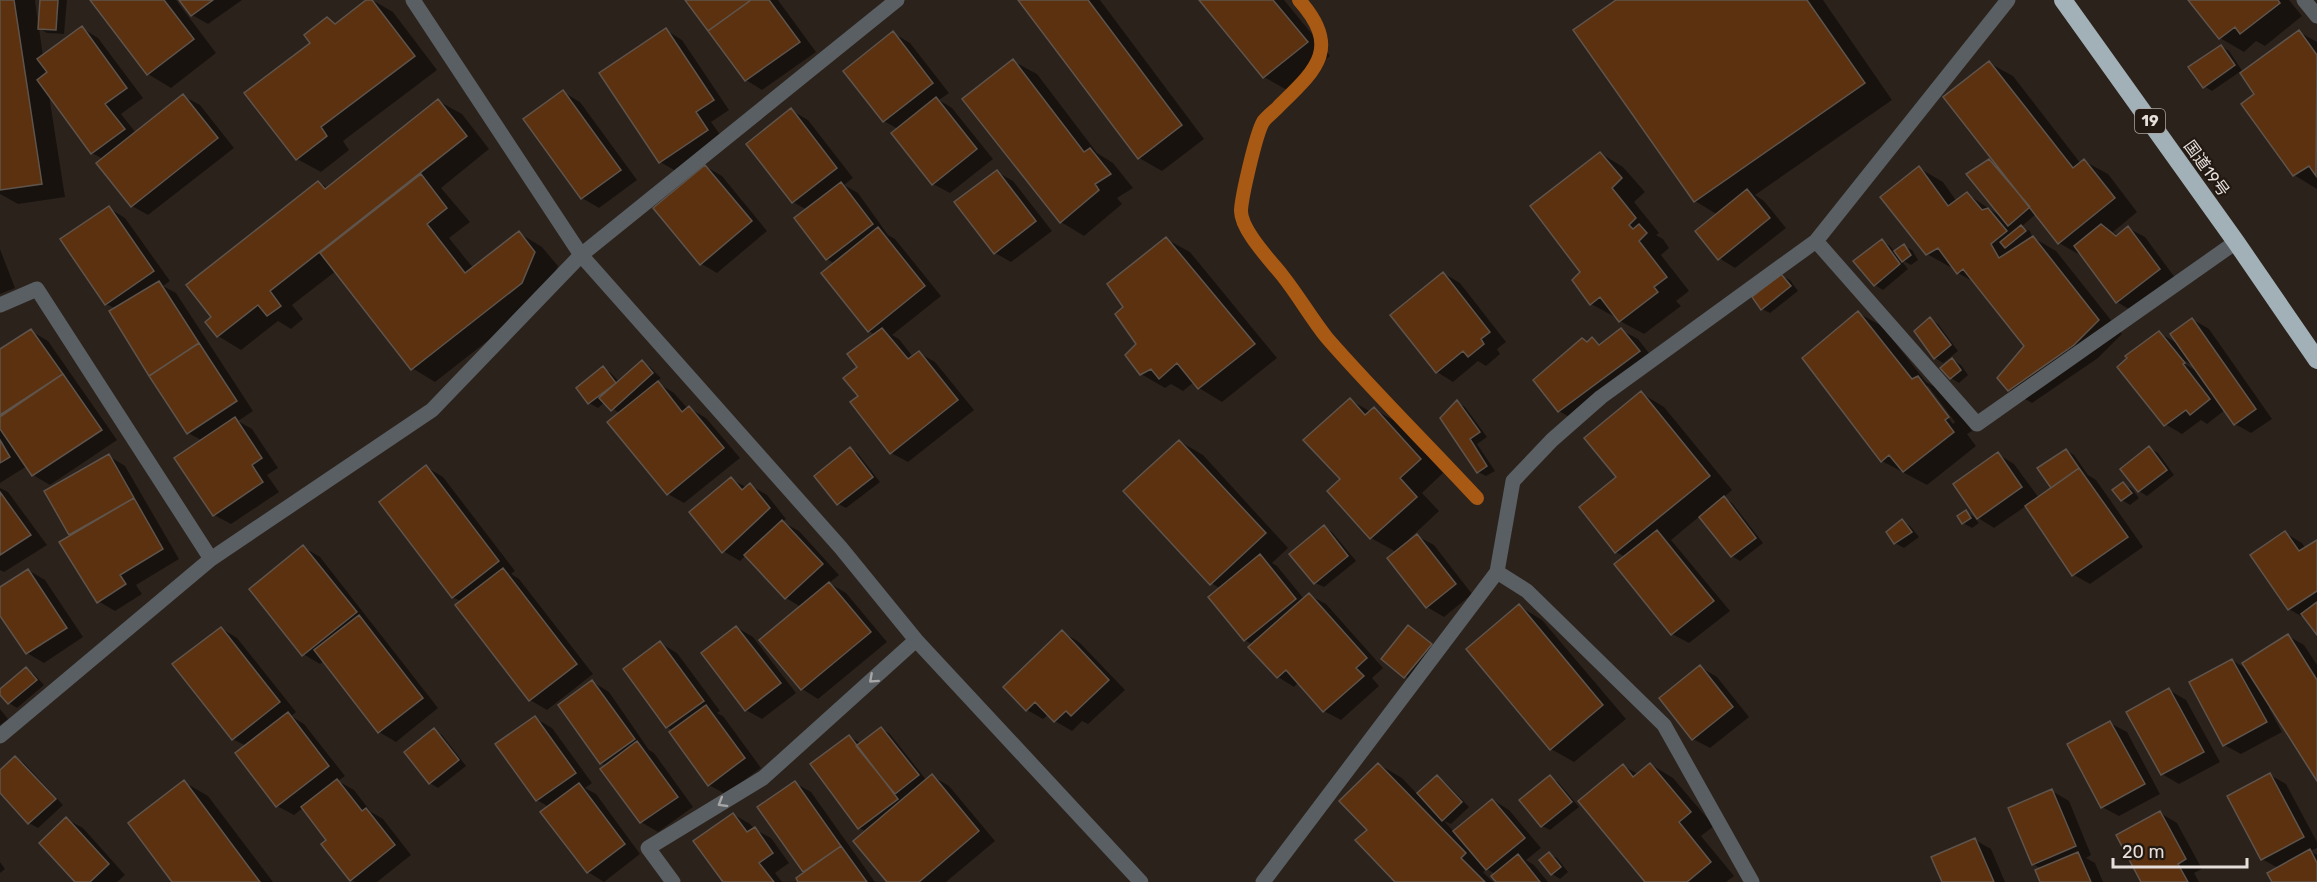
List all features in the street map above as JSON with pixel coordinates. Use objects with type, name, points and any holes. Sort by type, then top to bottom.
[{"type":"highway","name":"国道19号","points":[[2063,0],[2236,242],[2317,360]]},
{"type":"street","points":[[413,0],[581,255],[841,548],[916,640],[1141,882]]},
{"type":"street","points":[[0,736],[211,559],[432,410],[581,255],[897,0]]},
{"type":"street","points":[[1263,882],[1497,572],[1513,481],[1552,440],[1601,397],[1816,241],[2008,0]]},
{"type":"street","points":[[2304,0],[2317,16]]},
{"type":"street","points":[[1816,241],[1977,424],[2236,242]]},
{"type":"street","points":[[0,305],[37,289],[211,559]]},
{"type":"street","points":[[1497,572],[1527,591],[1664,725],[1752,882]]},
{"type":"street","points":[[673,882],[648,848],[763,778],[916,640]]},
{"type":"building","points":[[0,0],[14,0],[42,184],[0,190]]},
{"type":"building","points":[[40,0],[58,0],[56,30],[38,29]]},
{"type":"building","points":[[90,0],[164,0],[194,39],[147,75]]},
{"type":"building","points":[[179,0],[213,0],[191,16]]},
{"type":"building","points":[[366,0],[372,0],[415,56],[321,127],[327,136],[296,160],[244,93],[310,43],[304,35],[327,17],[335,24]]},
{"type":"building","points":[[685,0],[751,0],[708,31]]},
{"type":"building","points":[[751,0],[769,0],[800,42],[745,81],[708,31]]},
{"type":"building","points":[[1018,0],[1088,0],[1182,125],[1138,159]]},
{"type":"building","points":[[1199,0],[1273,0],[1308,42],[1263,78]]},
{"type":"building","points":[[1616,0],[1807,0],[1865,83],[1694,202],[1573,30]]},
{"type":"building","points":[[2188,0],[2278,0],[2280,3],[2240,34],[2235,27],[2219,39]]},
{"type":"building","points":[[82,26],[127,88],[105,104],[125,129],[91,154],[37,80],[47,72],[37,59]]},
{"type":"building","points":[[666,28],[714,100],[696,112],[708,130],[659,163],[599,73]]},
{"type":"building","points":[[2299,30],[2317,55],[2316,176],[2309,166],[2293,176],[2241,104],[2254,94],[2240,73]]},
{"type":"building","points":[[893,31],[933,83],[883,122],[843,71]]},
{"type":"building","points":[[2221,45],[2235,65],[2203,88],[2188,67]]},
{"type":"building","points":[[1013,59],[1084,152],[1090,148],[1111,174],[1095,184],[1099,190],[1060,223],[962,99]]},
{"type":"building","points":[[1989,61],[2073,168],[2084,159],[2115,198],[2058,244],[1943,97]]},
{"type":"building","points":[[563,90],[621,170],[581,199],[523,119]]},
{"type":"building","points":[[183,94],[218,138],[131,207],[96,163]]},
{"type":"building","points":[[936,97],[977,149],[932,185],[891,133]]},
{"type":"building","points":[[438,99],[467,136],[270,291],[281,306],[267,316],[258,305],[217,337],[205,322],[211,317],[186,285],[318,181],[325,189]]},
{"type":"building","points":[[791,108],[837,168],[792,203],[746,144]]},
{"type":"building","points":[[1600,152],[1622,178],[1612,188],[1636,218],[1629,225],[1633,229],[1639,224],[1647,233],[1639,241],[1667,277],[1654,287],[1658,292],[1619,322],[1600,297],[1590,305],[1572,280],[1580,272],[1530,206]]},
{"type":"building","points":[[1989,159],[2030,207],[2008,226],[1966,174]]},
{"type":"building","points":[[705,165],[752,221],[700,265],[653,208]]},
{"type":"building","points":[[1919,166],[1948,206],[1967,192],[1982,210],[1988,208],[2007,231],[1991,244],[1999,258],[2033,236],[2099,320],[2074,345],[2008,391],[1997,378],[2024,346],[1963,269],[1957,274],[1938,248],[1926,255],[1880,197]]},
{"type":"building","points":[[997,170],[1036,221],[994,254],[954,202]]},
{"type":"building","points":[[421,174],[447,208],[427,224],[465,273],[519,231],[535,252],[522,283],[411,370],[320,253]]},
{"type":"building","points":[[841,182],[873,224],[826,260],[794,218]]},
{"type":"building","points":[[1747,189],[1770,218],[1718,260],[1695,231]]},
{"type":"building","points":[[109,206],[154,271],[105,305],[60,239]]},
{"type":"building","points":[[2101,224],[2116,236],[2128,226],[2160,269],[2116,303],[2074,246]]},
{"type":"building","points":[[2021,225],[2026,231],[2005,248],[2000,242]]},
{"type":"building","points":[[878,227],[925,286],[868,332],[821,273]]},
{"type":"building","points":[[1166,237],[1255,344],[1198,389],[1177,363],[1159,379],[1151,369],[1140,375],[1125,355],[1136,344],[1115,314],[1123,307],[1107,284]]},
{"type":"building","points":[[1882,239],[1900,264],[1874,286],[1853,261]]},
{"type":"building","points":[[1904,244],[1911,255],[1902,262],[1894,251]]},
{"type":"building","points":[[1443,272],[1490,332],[1481,339],[1484,344],[1468,357],[1463,351],[1436,373],[1390,315]]},
{"type":"building","points":[[1781,274],[1791,286],[1761,310],[1752,297]]},
{"type":"building","points":[[159,281],[199,343],[149,376],[109,311]]},
{"type":"building","points":[[1858,311],[1912,379],[1918,376],[1949,417],[1945,420],[1954,432],[1903,472],[1889,455],[1881,462],[1802,358]]},
{"type":"building","points":[[1930,317],[1951,345],[1934,359],[1914,331]]},
{"type":"building","points":[[2192,318],[2256,409],[2234,425],[2170,334]]},
{"type":"building","points":[[882,328],[908,359],[919,351],[958,400],[890,454],[850,402],[858,396],[843,378],[857,367],[847,354]]},
{"type":"building","points":[[1621,328],[1640,351],[1558,412],[1533,380],[1582,338],[1587,342],[1592,337],[1599,345]]},
{"type":"building","points":[[31,329],[63,374],[0,415],[0,349]]},
{"type":"building","points":[[2159,331],[2210,399],[2190,415],[2186,410],[2164,426],[2117,367],[2127,358],[2125,356]]},
{"type":"building","points":[[199,343],[237,401],[187,434],[149,376]]},
{"type":"building","points":[[1952,358],[1961,370],[1950,379],[1940,368]]},
{"type":"building","points":[[642,360],[653,373],[611,411],[599,398]]},
{"type":"building","points":[[603,366],[616,383],[588,404],[576,388]]},
{"type":"building","points":[[63,374],[102,430],[32,476],[0,429],[0,417]]},
{"type":"building","points":[[658,381],[682,412],[689,406],[724,448],[667,495],[607,422]]},
{"type":"building","points":[[1641,391],[1710,476],[1615,553],[1579,507],[1616,477],[1584,438]]},
{"type":"building","points":[[1350,398],[1365,415],[1374,407],[1421,459],[1400,478],[1417,497],[1370,539],[1327,491],[1340,479],[1303,440]]},
{"type":"building","points":[[1457,400],[1480,432],[1470,439],[1487,466],[1477,473],[1440,418]]},
{"type":"building","points":[[235,417],[262,458],[252,465],[263,482],[213,516],[174,458]]},
{"type":"building","points":[[0,440],[10,457],[0,463]]},
{"type":"building","points":[[1179,440],[1266,533],[1210,585],[1123,491]]},
{"type":"building","points":[[2149,446],[2167,470],[2138,492],[2120,469]]},
{"type":"building","points":[[850,447],[873,477],[837,505],[814,476]]},
{"type":"building","points":[[2066,449],[2079,468],[2051,488],[2037,468]]},
{"type":"building","points":[[1998,452],[2022,487],[1977,519],[1953,484]]},
{"type":"building","points":[[109,454],[134,498],[69,535],[44,491]]},
{"type":"building","points":[[426,465],[499,561],[452,598],[379,502]]},
{"type":"building","points":[[2079,468],[2128,537],[2072,576],[2025,506]]},
{"type":"building","points":[[731,477],[742,490],[750,483],[770,508],[722,553],[689,512]]},
{"type":"building","points":[[2123,482],[2132,493],[2121,501],[2112,490]]},
{"type":"building","points":[[0,492],[31,535],[0,555]]},
{"type":"building","points":[[1724,496],[1756,538],[1731,557],[1699,517]]},
{"type":"building","points":[[134,498],[163,549],[120,575],[126,584],[97,603],[59,542]]},
{"type":"building","points":[[1966,510],[1971,518],[1962,524],[1957,516]]},
{"type":"building","points":[[1902,519],[1912,532],[1894,544],[1886,532]]},
{"type":"building","points":[[782,520],[823,564],[785,599],[744,555]]},
{"type":"building","points":[[1324,525],[1348,556],[1314,584],[1289,554]]},
{"type":"building","points":[[1657,530],[1714,601],[1671,635],[1614,564]]},
{"type":"building","points":[[2285,531],[2299,551],[2317,540],[2317,591],[2288,610],[2250,555]]},
{"type":"building","points":[[1417,534],[1456,584],[1426,608],[1387,558]]},
{"type":"building","points":[[303,545],[357,612],[302,656],[249,589]]},
{"type":"building","points":[[1260,554],[1296,599],[1244,641],[1208,597]]},
{"type":"building","points":[[503,568],[577,664],[529,701],[455,605]]},
{"type":"building","points":[[28,569],[67,628],[26,654],[0,616],[0,587]]},
{"type":"building","points":[[829,582],[871,632],[801,690],[759,640]]},
{"type":"building","points":[[1309,593],[1367,658],[1356,668],[1364,676],[1323,712],[1286,670],[1277,678],[1248,647]]},
{"type":"building","points":[[2317,602],[2317,635],[2301,614]]},
{"type":"building","points":[[1519,604],[1603,705],[1550,750],[1466,649]]},
{"type":"building","points":[[359,615],[423,698],[378,733],[314,650]]},
{"type":"building","points":[[1408,625],[1432,644],[1404,678],[1381,659]]},
{"type":"building","points":[[736,626],[781,683],[745,711],[701,653]]},
{"type":"building","points":[[221,627],[280,702],[232,740],[172,664]]},
{"type":"building","points":[[1062,630],[1109,680],[1071,716],[1066,711],[1054,722],[1035,702],[1026,711],[1003,687]]},
{"type":"building","points":[[2288,634],[2317,680],[2317,781],[2242,663]]},
{"type":"building","points":[[660,641],[704,701],[666,728],[623,669]]},
{"type":"building","points":[[2232,659],[2267,722],[2223,746],[2189,682]]},
{"type":"building","points":[[1700,665],[1733,707],[1692,740],[1659,698]]},
{"type":"building","points":[[26,667],[37,680],[8,704],[0,695],[0,689]]},
{"type":"building","points":[[592,680],[635,739],[600,764],[558,705]]},
{"type":"building","points":[[2169,688],[2204,752],[2161,775],[2126,712]]},
{"type":"building","points":[[706,705],[745,758],[708,786],[669,732]]},
{"type":"building","points":[[288,712],[329,766],[276,807],[235,753]]},
{"type":"building","points":[[535,716],[576,773],[536,801],[495,744]]},
{"type":"building","points":[[2110,721],[2145,784],[2101,808],[2067,744]]},
{"type":"building","points":[[881,727],[919,775],[895,794],[856,746]]},
{"type":"building","points":[[434,728],[459,760],[429,784],[404,752]]},
{"type":"building","points":[[849,735],[898,799],[858,829],[810,764]]},
{"type":"building","points":[[637,741],[678,797],[640,823],[600,769]]},
{"type":"building","points":[[15,756],[56,799],[28,824],[0,793],[0,770]]},
{"type":"building","points":[[1378,763],[1466,853],[1461,858],[1485,882],[1395,882],[1355,840],[1367,830],[1339,801]]},
{"type":"building","points":[[1650,763],[1691,812],[1679,822],[1711,862],[1687,882],[1645,882],[1578,801],[1623,764],[1633,777]]},
{"type":"building","points":[[2270,773],[2304,837],[2261,860],[2227,796]]},
{"type":"building","points":[[932,774],[979,831],[919,882],[887,882],[853,841]]},
{"type":"building","points":[[1437,775],[1462,802],[1442,821],[1417,793]]},
{"type":"building","points":[[1550,775],[1572,802],[1541,827],[1519,800]]},
{"type":"building","points":[[337,779],[362,811],[366,808],[395,845],[350,881],[321,844],[326,840],[301,807]]},
{"type":"building","points":[[184,780],[260,882],[172,882],[128,823]]},
{"type":"building","points":[[795,781],[841,846],[803,872],[757,807]]},
{"type":"building","points":[[579,783],[625,844],[587,873],[540,812]]},
{"type":"building","points":[[2052,789],[2076,846],[2032,865],[2008,808]]},
{"type":"building","points":[[1492,799],[1525,838],[1486,870],[1453,831]]},
{"type":"building","points":[[2160,811],[2186,859],[2178,864],[2188,882],[2141,882],[2116,835]]},
{"type":"building","points":[[733,813],[747,832],[755,827],[773,853],[759,863],[774,882],[723,882],[693,841]]},
{"type":"building","points":[[66,817],[109,864],[90,882],[75,882],[39,843]]},
{"type":"building","points":[[1975,838],[1994,882],[1942,882],[1931,857]]},
{"type":"building","points":[[841,846],[867,882],[798,882],[796,878]]},
{"type":"building","points":[[2310,849],[2317,863],[2317,882],[2272,882],[2267,873]]},
{"type":"building","points":[[1549,852],[1561,867],[1551,875],[1539,860]]},
{"type":"building","points":[[2078,852],[2091,882],[2040,882],[2035,870]]},
{"type":"building","points":[[1518,854],[1540,882],[1496,882],[1491,876]]},
{"type":"waterway","points":[[1299,0],[1312,17],[1319,32],[1321,45],[1319,58],[1304,81],[1263,122],[1247,179],[1241,210],[1242,218],[1250,235],[1327,338],[1477,498]]}]
